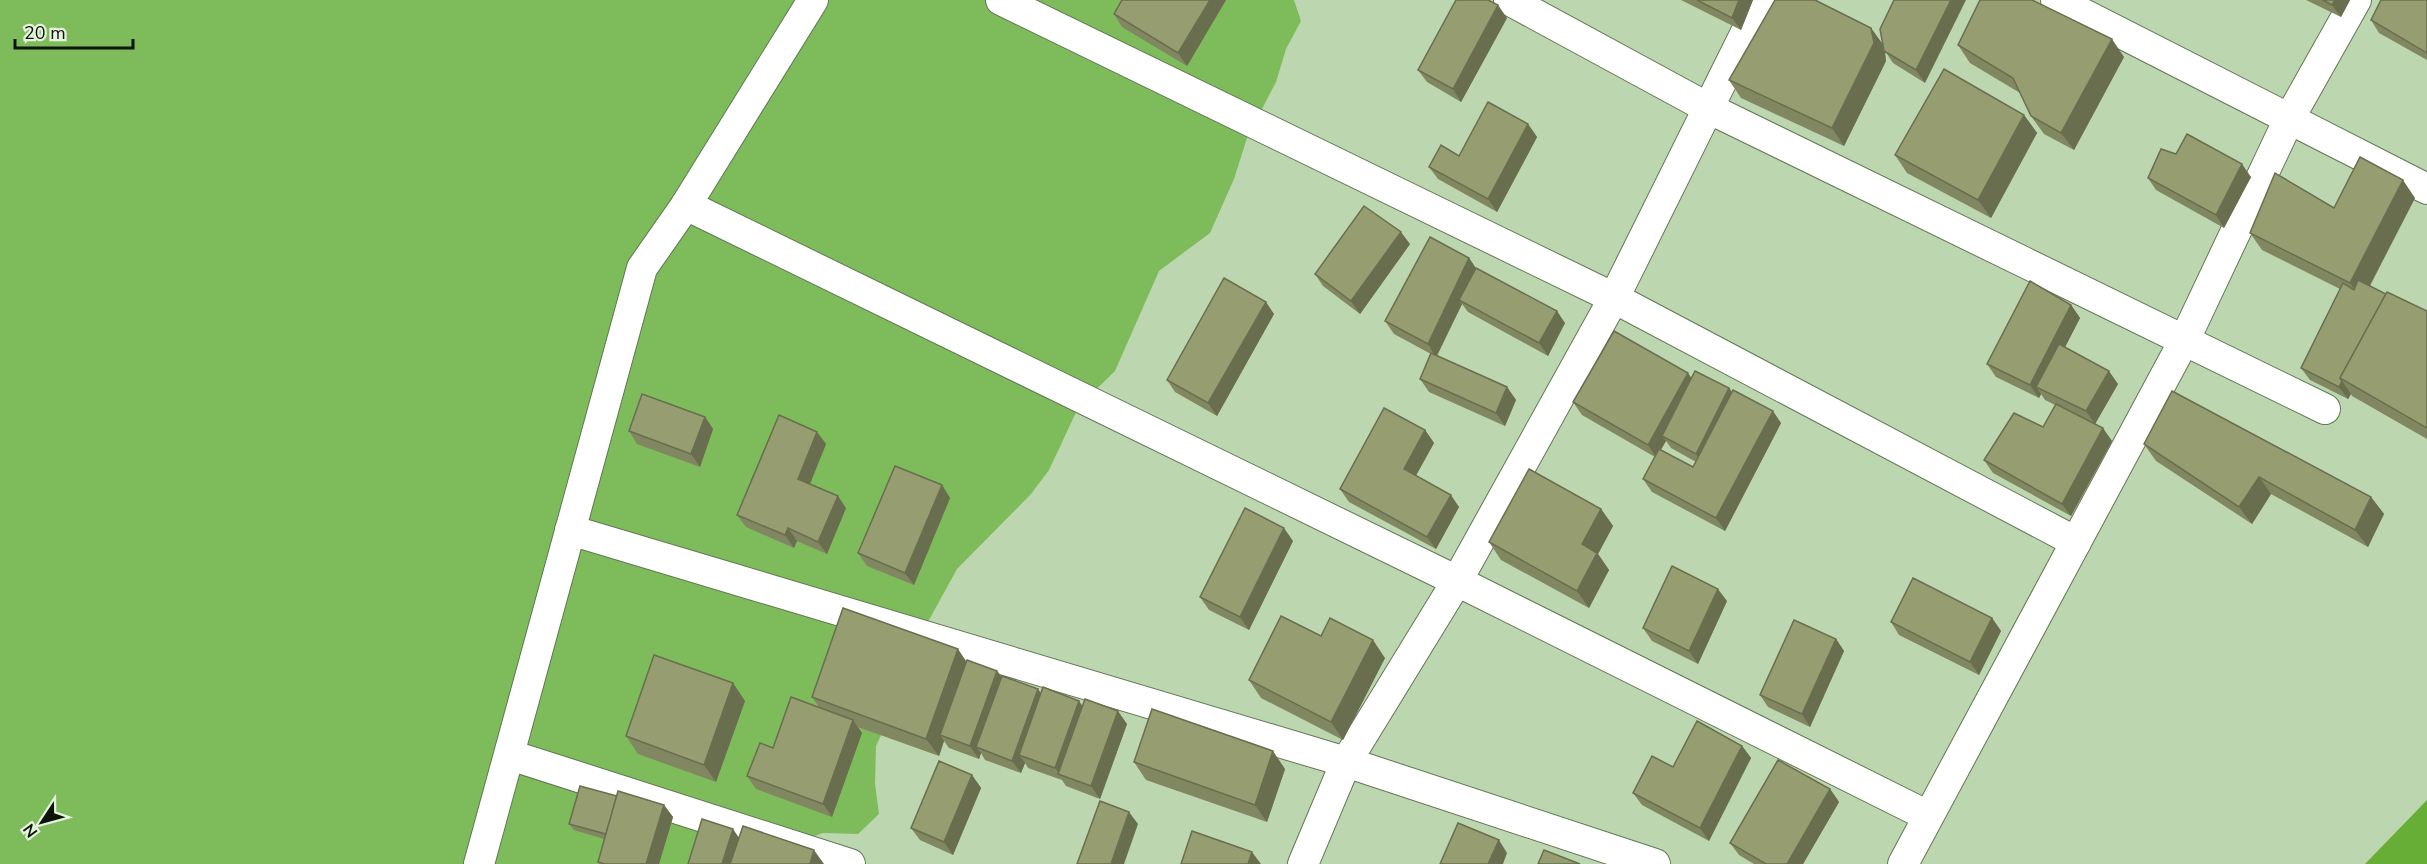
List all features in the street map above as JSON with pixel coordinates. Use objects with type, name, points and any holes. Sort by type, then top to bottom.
[{"type":"street","points":[[479,864],[642,268],[686,205],[813,0]]},
{"type":"street","points":[[1001,0],[1614,298],[2076,542]]},
{"type":"street","points":[[1509,0],[1710,109],[2325,409]]},
{"type":"street","points":[[1303,864],[1346,762],[1457,581],[1614,298],[1710,109],[1762,0]]},
{"type":"street","points":[[2056,0],[2427,189]]},
{"type":"street","points":[[1903,864],[2185,339],[2289,119],[2356,0]]},
{"type":"street","points":[[686,205],[1457,581],[1928,816]]},
{"type":"street","points":[[570,530],[1346,762],[1654,864]]},
{"type":"street","points":[[510,755],[850,864]]},
{"type":"green space","points":[[0,0],[1294,0],[1301,21],[1286,49],[1276,82],[1247,138],[1234,179],[1210,233],[1159,271],[1115,371],[1079,406],[1049,470],[1031,494],[957,569],[918,640],[893,710],[876,746],[875,784],[879,814],[858,834],[823,833],[762,854],[694,864],[0,864]]},
{"type":"green space","points":[[2427,800],[2427,864],[2365,864]]},
{"type":"building","points":[[1122,0],[1210,0],[1178,53],[1114,14]]},
{"type":"building","points":[[1456,0],[1488,0],[1498,5],[1453,89],[1418,70]]},
{"type":"building","points":[[1697,0],[1739,0],[1732,18]]},
{"type":"building","points":[[1775,0],[1815,0],[1871,28],[1874,43],[1832,128],[1729,80]]},
{"type":"building","points":[[1894,0],[1951,0],[1916,70],[1884,51],[1880,29]]},
{"type":"building","points":[[1980,0],[2032,0],[2112,39],[2061,133],[2031,116],[2013,78],[1958,45]]},
{"type":"building","points":[[2323,0],[2335,0],[2332,5]]},
{"type":"building","points":[[2381,0],[2427,0],[2427,53],[2371,20]]},
{"type":"building","points":[[1944,69],[2024,115],[1978,200],[1895,155]]},
{"type":"building","points":[[1488,102],[1528,124],[1488,199],[1429,167],[1441,145],[1459,156]]},
{"type":"building","points":[[2187,134],[2242,164],[2216,215],[2148,178],[2161,149],[2176,154]]},
{"type":"building","points":[[2360,157],[2403,180],[2350,283],[2250,233],[2275,173],[2334,208]]},
{"type":"building","points":[[1364,206],[1401,232],[1351,301],[1315,274]]},
{"type":"building","points":[[1430,237],[1469,258],[1428,344],[1385,321]]},
{"type":"building","points":[[1476,268],[1557,311],[1539,343],[1459,300]]},
{"type":"building","points":[[1224,278],[1266,302],[1208,403],[1167,380]]},
{"type":"building","points":[[2358,280],[2386,294],[2340,378],[2342,381],[2339,387],[2301,368],[2343,283],[2354,290]]},
{"type":"building","points":[[2030,281],[2071,305],[2030,385],[1987,364]]},
{"type":"building","points":[[2387,292],[2427,311],[2427,428],[2340,378]]},
{"type":"building","points":[[1614,331],[1688,373],[1648,445],[1573,402]]},
{"type":"building","points":[[2059,344],[2109,371],[2086,411],[2036,387]]},
{"type":"building","points":[[1431,353],[1507,387],[1496,413],[1420,379]]},
{"type":"building","points":[[1695,371],[1729,388],[1696,454],[1662,436]]},
{"type":"building","points":[[1733,390],[1773,411],[1716,518],[1643,479],[1659,449],[1693,467]]},
{"type":"building","points":[[2172,391],[2371,497],[2355,530],[2259,477],[2239,507],[2144,444]]},
{"type":"building","points":[[642,394],[705,417],[691,454],[629,431]]},
{"type":"building","points":[[2056,404],[2103,428],[2062,504],[1984,460],[2014,413],[2043,427]]},
{"type":"building","points":[[1384,408],[1425,430],[1404,469],[1451,495],[1427,537],[1340,489]]},
{"type":"building","points":[[779,415],[817,432],[798,479],[838,496],[818,542],[788,528],[785,535],[737,515]]},
{"type":"building","points":[[895,466],[942,485],[905,573],[858,553]]},
{"type":"building","points":[[1529,469],[1601,509],[1582,544],[1597,553],[1577,591],[1489,542]]},
{"type":"building","points":[[1245,508],[1284,528],[1240,617],[1200,597]]},
{"type":"building","points":[[1672,566],[1718,589],[1689,651],[1643,628]]},
{"type":"building","points":[[1913,578],[1992,618],[1970,662],[1891,622]]},
{"type":"building","points":[[843,608],[958,649],[926,739],[812,697]]},
{"type":"building","points":[[1281,616],[1321,636],[1330,618],[1373,640],[1331,722],[1249,680]]},
{"type":"building","points":[[1794,620],[1836,639],[1802,714],[1760,695]]},
{"type":"building","points":[[654,655],[733,683],[704,765],[626,736]]},
{"type":"building","points":[[967,660],[997,671],[970,746],[940,735]]},
{"type":"building","points":[[1002,676],[1038,689],[1012,761],[976,747]]},
{"type":"building","points":[[1043,687],[1079,701],[1055,768],[1019,755]]},
{"type":"building","points":[[791,697],[853,720],[823,804],[747,776],[760,743],[773,748]]},
{"type":"building","points":[[1085,699],[1118,711],[1091,786],[1058,774]]},
{"type":"building","points":[[1152,709],[1273,751],[1255,805],[1134,762]]},
{"type":"building","points":[[1697,721],[1742,746],[1700,828],[1633,793],[1652,756],[1673,767]]},
{"type":"building","points":[[1778,760],[1830,789],[1787,864],[1766,864],[1730,843]]},
{"type":"building","points":[[939,761],[972,775],[944,842],[911,828]]},
{"type":"building","points":[[580,786],[617,796],[606,834],[569,824]]},
{"type":"building","points":[[618,791],[664,805],[646,864],[598,862]]},
{"type":"building","points":[[1100,801],[1129,812],[1111,864],[1077,864]]},
{"type":"building","points":[[702,819],[733,829],[722,864],[688,864]]},
{"type":"building","points":[[1458,823],[1499,840],[1488,864],[1440,864]]},
{"type":"building","points":[[743,826],[814,850],[810,864],[730,864]]},
{"type":"building","points":[[1192,831],[1252,852],[1248,864],[1181,864]]},
{"type":"building","points":[[1544,850],[1580,864],[1538,864]]}]
